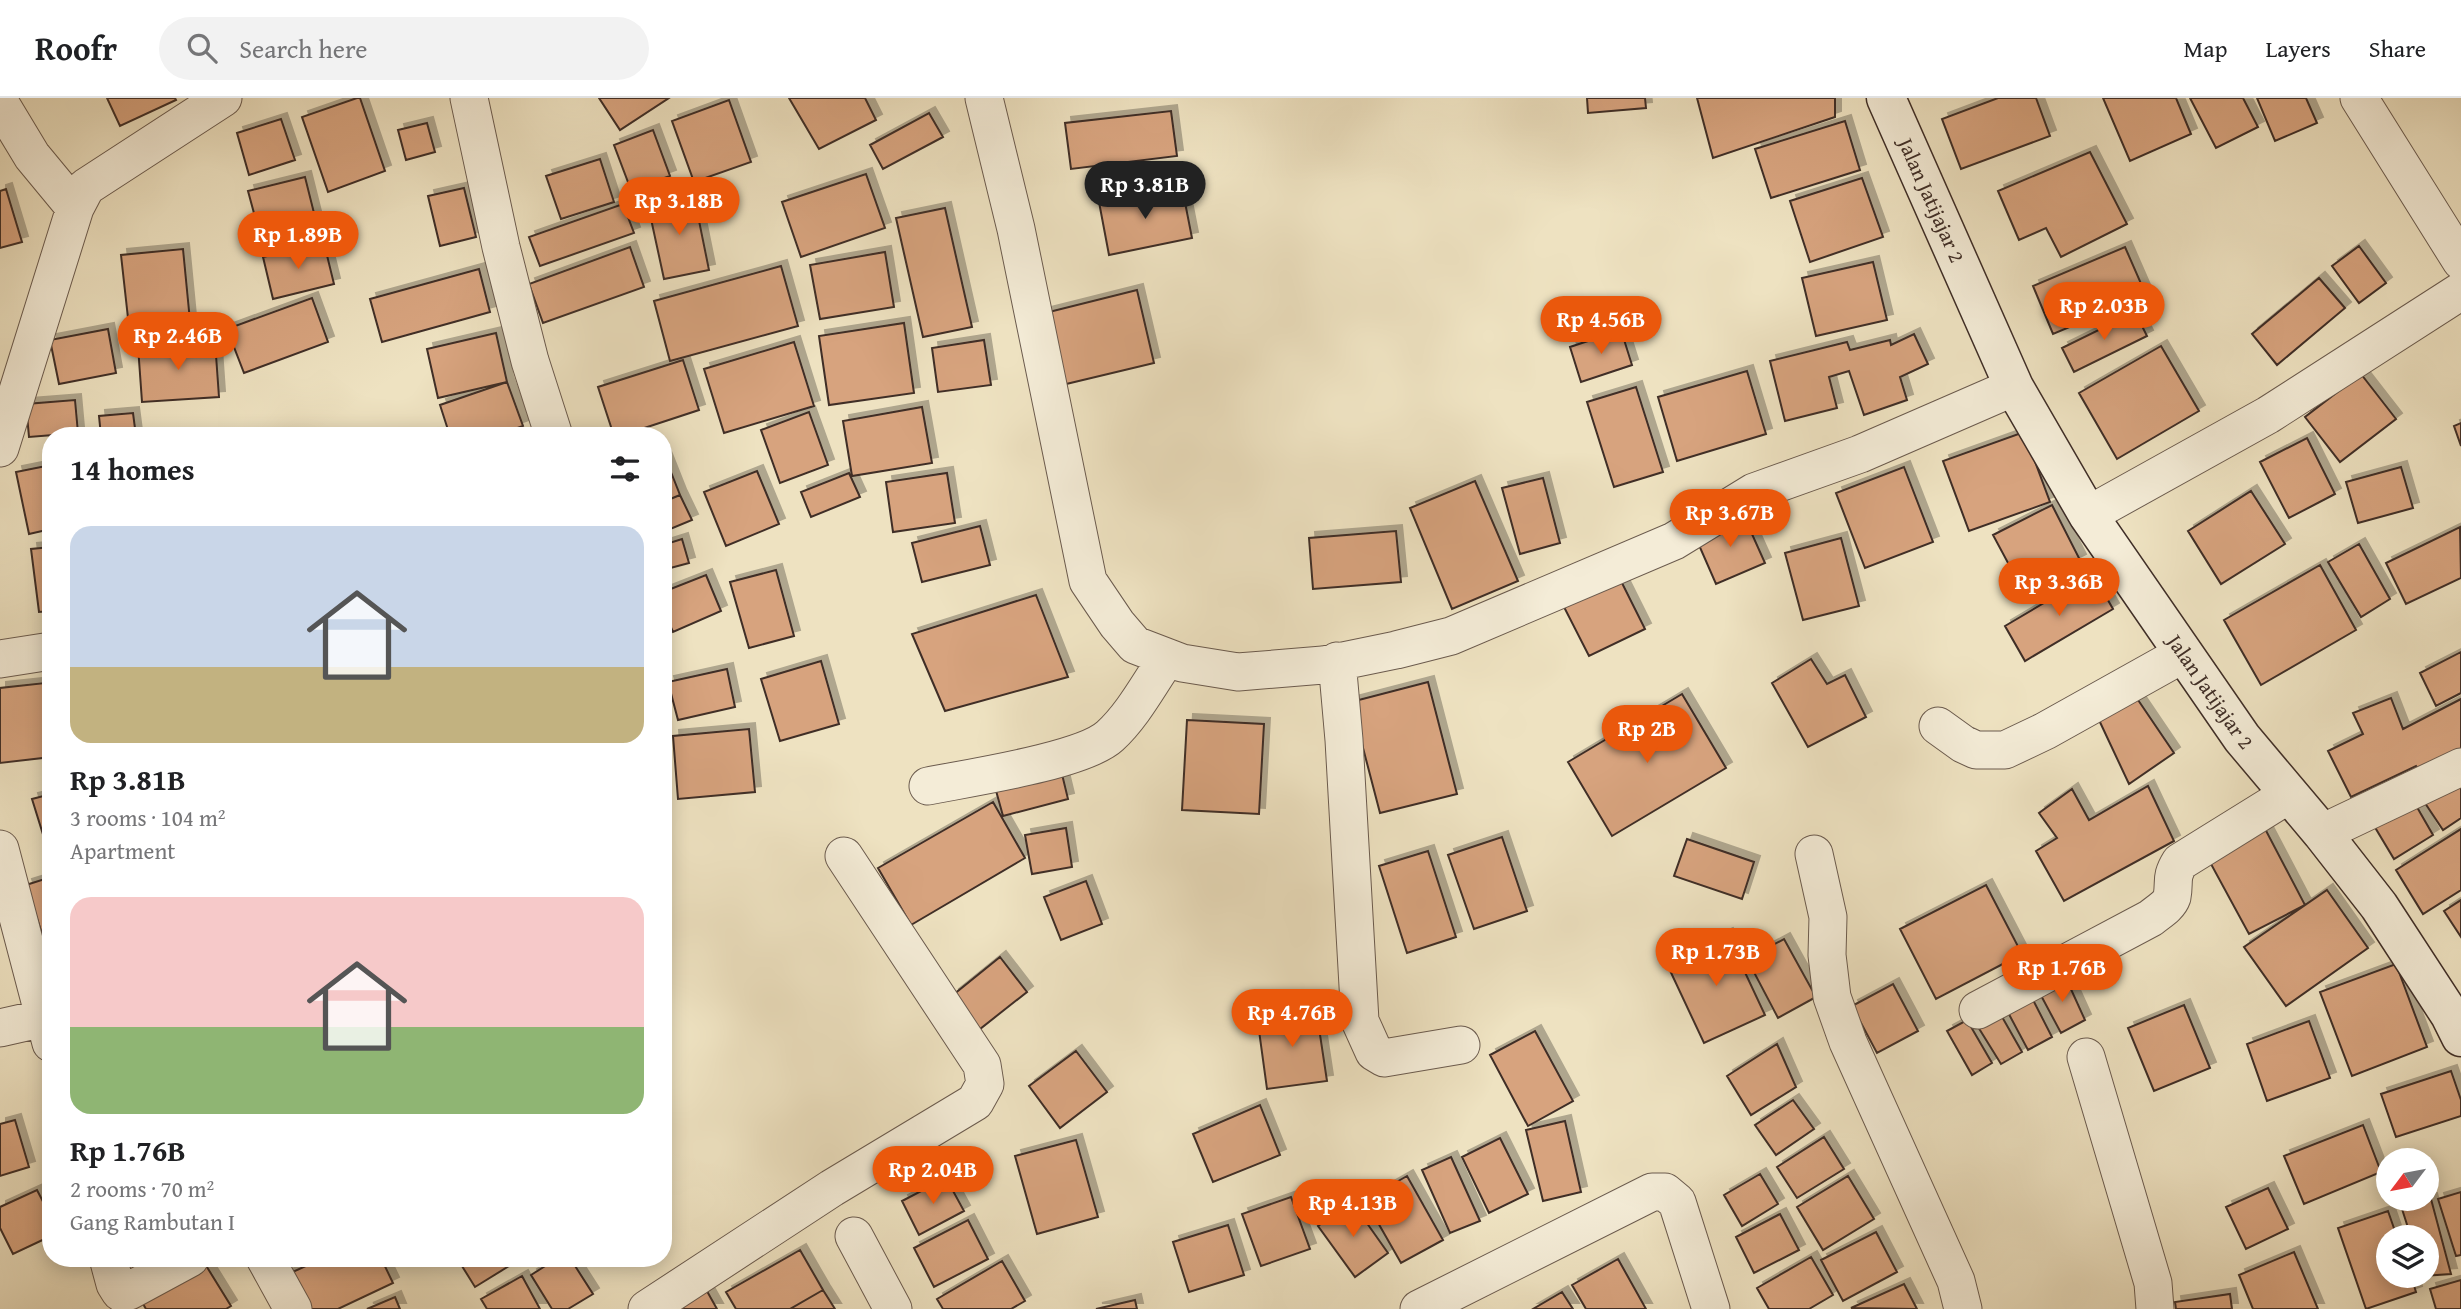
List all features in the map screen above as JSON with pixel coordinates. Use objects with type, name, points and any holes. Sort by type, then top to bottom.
[{"type":"street","points":[[0,448],[75,208],[86,187],[223,98]]},
{"type":"street","points":[[469,98],[508,273],[530,361],[551,427]]},
{"type":"street","points":[[984,98],[1016,229],[1088,581],[1135,645],[1182,663],[1238,672],[1337,661],[1451,636],[1674,541],[1754,492],[1860,454],[2014,387]]},
{"type":"street","name":"Jalan Jatijajar 2","points":[[1886,98],[2014,387],[2088,515],[2242,738],[2379,906],[2450,1015],[2461,1037]]},
{"type":"street","points":[[2359,98],[2461,261]]},
{"type":"street","points":[[0,103],[32,156],[75,208]]},
{"type":"street","points":[[2088,515],[2268,415],[2461,291]]},
{"type":"street","points":[[0,659],[42,652]]},
{"type":"street","points":[[1938,726],[1976,750],[2005,750],[2090,707],[2183,654]]},
{"type":"street","points":[[928,786],[1054,759],[1104,741],[1126,718],[1167,658]]},
{"type":"street","points":[[1337,661],[1360,1021],[1374,1052],[1384,1058],[1461,1045]]},
{"type":"street","points":[[2322,833],[2461,767]]},
{"type":"street","points":[[1978,1010],[2151,918],[2165,908],[2172,898],[2171,881],[2180,862],[2288,795]]},
{"type":"street","points":[[0,849],[42,1011]]},
{"type":"street","points":[[1814,854],[1828,917],[1827,955],[1832,997],[1848,1042],[1956,1281],[1963,1309]]},
{"type":"street","points":[[647,1309],[832,1188],[975,1102],[985,1084],[982,1065],[844,856]]},
{"type":"street","points":[[0,1028],[42,1030]]},
{"type":"street","points":[[2086,1057],[2153,1283],[2155,1309]]},
{"type":"street","points":[[1419,1309],[1652,1192],[1665,1192],[1676,1202],[1711,1309]]},
{"type":"street","points":[[854,1236],[892,1309]]},
{"type":"street","points":[[110,1267],[114,1284],[120,1292],[129,1291],[173,1267]]},
{"type":"street","points":[[270,1267],[293,1309]]},
{"type":"building","points":[[107,98],[175,98],[176,100],[120,126]]},
{"type":"building","points":[[360,98],[385,171],[328,192],[302,117]]},
{"type":"building","points":[[599,98],[669,98],[620,130]]},
{"type":"building","points":[[789,98],[865,98],[876,120],[819,149]]},
{"type":"building","points":[[1587,98],[1645,98],[1646,108],[1588,113]]},
{"type":"building","points":[[1697,98],[1835,98],[1835,117],[1713,158]]},
{"type":"building","points":[[1998,98],[2036,98],[2050,136],[1961,169],[1942,119]]},
{"type":"building","points":[[2103,98],[2176,98],[2191,134],[2130,161]]},
{"type":"building","points":[[2190,98],[2243,98],[2258,127],[2216,148]]},
{"type":"building","points":[[2257,98],[2306,98],[2317,123],[2275,141]]},
{"type":"building","points":[[729,100],[751,162],[694,182],[672,121]]},
{"type":"building","points":[[1171,111],[1177,156],[1071,169],[1065,123]]},
{"type":"building","points":[[929,113],[943,137],[883,169],[870,145]]},
{"type":"building","points":[[281,119],[295,160],[249,175],[237,133]]},
{"type":"building","points":[[1845,121],[1860,170],[1771,198],[1755,149]]},
{"type":"building","points":[[427,123],[435,152],[406,160],[398,130]]},
{"type":"building","points":[[653,130],[670,176],[631,190],[614,145]]},
{"type":"building","points":[[2090,152],[2127,224],[2061,257],[2046,228],[2019,240],[1998,191]]},
{"type":"building","points":[[600,159],[614,202],[561,219],[546,176]]},
{"type":"building","points":[[866,174],[885,228],[801,257],[782,202]]},
{"type":"building","points":[[305,177],[318,229],[262,243],[248,191]]},
{"type":"building","points":[[1862,178],[1883,237],[1810,262],[1790,201]]},
{"type":"building","points":[[1182,187],[1192,238],[1109,255],[1099,202]]},
{"type":"building","points":[[464,188],[476,237],[440,246],[428,196]]},
{"type":"building","points":[[6,189],[22,242],[0,248],[0,191]]},
{"type":"building","points":[[694,196],[709,270],[664,279],[648,205]]},
{"type":"building","points":[[623,204],[634,233],[540,266],[529,237]]},
{"type":"building","points":[[945,208],[972,327],[923,337],[896,218]]},
{"type":"building","points":[[324,243],[334,284],[273,299],[263,257]]},
{"type":"building","points":[[2359,246],[2386,283],[2359,303],[2332,266]]},
{"type":"building","points":[[630,247],[644,287],[543,323],[529,284]]},
{"type":"building","points":[[2125,247],[2146,295],[2053,334],[2033,286]]},
{"type":"building","points":[[183,249],[190,321],[129,327],[121,255]]},
{"type":"building","points":[[885,252],[894,307],[820,319],[810,265]]},
{"type":"building","points":[[1873,262],[1887,320],[1816,336],[1802,278]]},
{"type":"building","points":[[781,266],[798,326],[670,361],[654,301]]},
{"type":"building","points":[[479,269],[490,312],[382,342],[370,299]]},
{"type":"building","points":[[2319,278],[2345,308],[2277,365],[2252,334]]},
{"type":"building","points":[[1137,290],[1154,363],[1062,385],[1045,313]]},
{"type":"building","points":[[312,298],[328,342],[244,373],[227,329]]},
{"type":"building","points":[[2135,312],[2147,336],[2074,372],[2062,348]]},
{"type":"building","points":[[904,323],[914,393],[829,405],[819,336]]},
{"type":"building","points":[[108,329],[116,373],[59,384],[50,340]]},
{"type":"building","points":[[1621,330],[1632,365],[1581,382],[1570,347]]},
{"type":"building","points":[[496,333],[507,382],[438,398],[427,349]]},
{"type":"building","points":[[1914,334],[1928,364],[1900,377],[1907,400],[1864,415],[1849,371],[1829,377],[1837,408],[1785,421],[1770,361],[1847,342],[1850,350],[1890,340],[1891,345]]},
{"type":"building","points":[[984,340],[991,385],[938,392],[932,348]]},
{"type":"building","points":[[215,341],[219,397],[142,402],[138,346]]},
{"type":"building","points":[[794,342],[814,406],[724,433],[704,369]]},
{"type":"building","points":[[2161,346],[2199,411],[2117,459],[2079,393]]},
{"type":"building","points":[[683,360],[699,410],[647,427],[611,427],[598,387]]},
{"type":"building","points":[[1747,371],[1766,434],[1677,461],[1658,397]]},
{"type":"building","points":[[2361,374],[2396,419],[2340,462],[2305,417]]},
{"type":"building","points":[[507,382],[523,426],[447,427],[440,405]]},
{"type":"building","points":[[1636,387],[1663,472],[1614,487],[1587,402]]},
{"type":"building","points":[[75,400],[77,427],[42,427],[42,436],[29,437],[26,404]]},
{"type":"building","points":[[922,407],[932,463],[852,476],[843,421]]},
{"type":"building","points":[[809,412],[828,465],[780,483],[761,430]]},
{"type":"building","points":[[133,413],[135,427],[100,427],[99,416]]},
{"type":"building","points":[[2461,423],[2461,446],[2454,426]]},
{"type":"building","points":[[2024,432],[2050,502],[1969,531],[1943,461]]},
{"type":"building","points":[[2307,438],[2335,494],[2289,518],[2260,462]]},
{"type":"building","points":[[42,467],[42,531],[29,534],[16,472]]},
{"type":"building","points":[[1904,467],[1933,542],[1865,568],[1836,493]]},
{"type":"building","points":[[2401,467],[2413,508],[2358,523],[2346,482]]},
{"type":"building","points":[[757,471],[779,524],[726,546],[704,492]]},
{"type":"building","points":[[849,473],[860,497],[811,517],[801,492]]},
{"type":"building","points":[[947,473],[955,523],[893,532],[886,482]]},
{"type":"building","points":[[672,475],[680,495],[672,498]]},
{"type":"building","points":[[1543,478],[1560,543],[1520,554],[1502,488]]},
{"type":"building","points":[[1475,481],[1518,581],[1452,609],[1410,508]]},
{"type":"building","points":[[2251,491],[2285,544],[2221,584],[2188,531]]},
{"type":"building","points":[[680,495],[692,520],[672,528],[672,498]]},
{"type":"building","points":[[2052,505],[2080,560],[2022,589],[1993,535]]},
{"type":"building","points":[[1743,514],[1765,563],[1716,584],[1695,536]]},
{"type":"building","points":[[980,526],[990,565],[922,582],[912,543]]},
{"type":"building","points":[[2460,527],[2461,578],[2406,604],[2386,563]]},
{"type":"building","points":[[1396,531],[1401,582],[1313,589],[1309,538]]},
{"type":"building","points":[[1841,538],[1859,606],[1803,620],[1785,553]]},
{"type":"building","points":[[682,539],[689,563],[672,568],[672,542]]},
{"type":"building","points":[[2359,544],[2390,599],[2361,617],[2328,562]]},
{"type":"building","points":[[42,548],[42,612],[39,612],[31,549]]},
{"type":"building","points":[[2320,565],[2356,630],[2261,685],[2224,620]]},
{"type":"building","points":[[776,570],[794,636],[749,648],[730,582]]},
{"type":"building","points":[[2093,574],[2113,609],[2025,661],[2005,626]]},
{"type":"building","points":[[706,575],[721,611],[673,632],[672,588]]},
{"type":"building","points":[[1620,579],[1645,629],[1589,656],[1564,607]]},
{"type":"building","points":[[1036,595],[1068,677],[945,711],[912,634]]},
{"type":"building","points":[[2461,652],[2461,693],[2436,706],[2420,673]]},
{"type":"building","points":[[1811,659],[1827,684],[1845,675],[1866,717],[1808,747],[1772,683]]},
{"type":"building","points":[[821,661],[839,724],[780,741],[761,679]]},
{"type":"building","points":[[727,669],[735,707],[678,720],[672,697],[672,681]]},
{"type":"building","points":[[1428,682],[1457,794],[1380,813],[1351,702]]},
{"type":"building","points":[[42,683],[42,758],[0,763],[0,688]]},
{"type":"building","points":[[1682,694],[1726,768],[1612,836],[1568,762]]},
{"type":"building","points":[[2134,694],[2174,753],[2129,784],[2099,720]]},
{"type":"building","points":[[2391,698],[2403,729],[2461,699],[2461,754],[2421,775],[2416,766],[2351,797],[2328,751],[2363,734],[2353,713]]},
{"type":"building","points":[[1187,720],[1264,724],[1259,814],[1182,810]]},
{"type":"building","points":[[749,729],[755,792],[678,799],[673,736]]},
{"type":"building","points":[[1061,770],[1068,799],[1003,816],[995,787]]},
{"type":"building","points":[[2461,775],[2461,818],[2443,830],[2423,800]]},
{"type":"building","points":[[2148,786],[2174,841],[2064,901],[2036,851],[2057,838],[2039,813],[2072,789],[2089,820]]},
{"type":"building","points":[[2410,795],[2433,835],[2394,859],[2370,819]]},
{"type":"building","points":[[42,796],[42,831],[32,799]]},
{"type":"building","points":[[993,802],[1025,858],[911,925],[878,868]]},
{"type":"building","points":[[2262,823],[2305,905],[2249,934],[2205,853]]},
{"type":"building","points":[[1066,828],[1072,867],[1032,874],[1025,835]]},
{"type":"building","points":[[2461,829],[2461,890],[2423,914],[2396,870]]},
{"type":"building","points":[[1502,837],[1527,911],[1474,929],[1448,855]]},
{"type":"building","points":[[1687,839],[1754,862],[1742,899],[1674,876]]},
{"type":"building","points":[[1428,851],[1456,937],[1407,953],[1379,866]]},
{"type":"building","points":[[42,880],[42,934],[26,885]]},
{"type":"building","points":[[1086,881],[1102,924],[1061,940],[1044,897]]},
{"type":"building","points":[[1986,885],[2022,954],[1936,999],[1900,929]]},
{"type":"building","points":[[2327,890],[2368,948],[2286,1006],[2244,947]]},
{"type":"building","points":[[2461,900],[2461,937],[2444,911]]},
{"type":"building","points":[[1727,934],[1765,1015],[1704,1043],[1666,962]]},
{"type":"building","points":[[1784,939],[1816,997],[1778,1018],[1747,959]]},
{"type":"building","points":[[1000,957],[1027,992],[980,1029],[953,995]]},
{"type":"building","points":[[2396,964],[2427,1047],[2352,1076],[2320,992]]},
{"type":"building","points":[[2065,976],[2085,1020],[2061,1033],[2037,988]]},
{"type":"building","points":[[1893,984],[1918,1031],[1877,1053],[1852,1006]]},
{"type":"building","points":[[2030,994],[2052,1037],[2028,1050],[2003,1003]]},
{"type":"building","points":[[2184,1005],[2210,1068],[2154,1091],[2128,1028]]},
{"type":"building","points":[[1316,1008],[1327,1081],[1267,1089],[1257,1016]]},
{"type":"building","points":[[1997,1008],[2022,1052],[2001,1064],[1975,1022]]},
{"type":"building","points":[[1967,1020],[1992,1063],[1972,1075],[1947,1031]]},
{"type":"building","points":[[2309,1021],[2330,1078],[2267,1101],[2247,1044]]},
{"type":"building","points":[[1535,1031],[1573,1101],[1528,1126],[1490,1055]]},
{"type":"building","points":[[1777,1044],[1796,1087],[1751,1115],[1727,1076]]},
{"type":"building","points":[[1076,1051],[1107,1092],[1060,1128],[1029,1086]]},
{"type":"building","points":[[2451,1071],[2461,1100],[2461,1116],[2396,1137],[2381,1094]]},
{"type":"building","points":[[1793,1100],[1814,1129],[1776,1155],[1755,1125]]},
{"type":"building","points":[[1260,1105],[1280,1155],[1213,1182],[1193,1134]]},
{"type":"building","points":[[15,1120],[29,1167],[0,1176],[0,1124]]},
{"type":"building","points":[[1565,1121],[1581,1192],[1543,1201],[1526,1130]]},
{"type":"building","points":[[2363,1125],[2376,1159],[2376,1174],[2304,1204],[2284,1156]]},
{"type":"building","points":[[1824,1137],[1844,1169],[1797,1198],[1777,1167]]},
{"type":"building","points":[[1500,1138],[1528,1194],[1489,1213],[1462,1157]]},
{"type":"building","points":[[1076,1140],[1098,1217],[1037,1234],[1015,1156]]},
{"type":"building","points":[[1451,1157],[1480,1221],[1450,1233],[1422,1170]]},
{"type":"building","points":[[1760,1174],[1778,1204],[1742,1226],[1724,1195]]},
{"type":"building","points":[[1407,1176],[1443,1240],[1401,1263],[1365,1200]]},
{"type":"building","points":[[1848,1176],[1874,1219],[1823,1250],[1797,1207]]},
{"type":"building","points":[[946,1178],[964,1211],[919,1235],[902,1201]]},
{"type":"building","points":[[2268,1188],[2288,1229],[2246,1249],[2226,1207]]},
{"type":"building","points":[[37,1190],[42,1200],[42,1240],[13,1254],[0,1228],[0,1207]]},
{"type":"building","points":[[2461,1192],[2461,1255],[2456,1256],[2440,1198]]},
{"type":"building","points":[[1291,1197],[1310,1249],[1261,1266],[1242,1214]]},
{"type":"building","points":[[1352,1202],[1388,1253],[1355,1277],[1318,1226]]},
{"type":"building","points":[[2388,1211],[2393,1225],[2376,1225],[2376,1288],[2415,1288],[2416,1292],[2366,1309],[2338,1228]]},
{"type":"building","points":[[2403,1211],[2434,1211],[2438,1225],[2407,1225]]},
{"type":"building","points":[[1780,1214],[1799,1250],[1754,1273],[1736,1237]]},
{"type":"building","points":[[968,1220],[988,1259],[934,1287],[914,1248]]},
{"type":"building","points":[[1228,1225],[1244,1275],[1189,1292],[1173,1242]]},
{"type":"building","points":[[2439,1229],[2451,1274],[2439,1275]]},
{"type":"building","points":[[1876,1232],[1897,1272],[1843,1301],[1821,1260]]},
{"type":"building","points":[[800,1250],[823,1290],[790,1309],[736,1309],[726,1292]]},
{"type":"building","points":[[2294,1252],[2318,1309],[2253,1309],[2239,1275]]},
{"type":"building","points":[[1811,1257],[1833,1295],[1809,1309],[1769,1309],[1757,1288]]},
{"type":"building","points":[[1618,1259],[1646,1309],[1586,1309],[1572,1285]]},
{"type":"building","points":[[1002,1261],[1025,1301],[1011,1309],[943,1309],[937,1299]]},
{"type":"building","points":[[189,1267],[207,1267],[231,1306],[226,1309],[146,1309],[139,1297]]},
{"type":"building","points":[[304,1267],[385,1267],[393,1283],[338,1309],[299,1309],[284,1276]]},
{"type":"building","points":[[463,1267],[507,1267],[475,1287]]},
{"type":"building","points":[[544,1267],[576,1267],[593,1294],[568,1309],[552,1309],[531,1275]]},
{"type":"building","points":[[522,1276],[540,1309],[487,1309],[481,1299]]},
{"type":"building","points":[[2461,1280],[2461,1309],[2436,1309],[2430,1289]]},
{"type":"building","points":[[703,1284],[717,1309],[677,1309]]},
{"type":"building","points":[[1904,1284],[1917,1309],[1851,1308]]},
{"type":"building","points":[[823,1290],[835,1309],[790,1309]]},
{"type":"building","points":[[1562,1292],[1573,1309],[1533,1309]]},
{"type":"building","points":[[2230,1294],[2232,1309],[2176,1309],[2175,1302]]},
{"type":"building","points":[[395,1297],[400,1309],[367,1309]]},
{"type":"building","points":[[1135,1300],[1137,1309],[1096,1309]]}]
